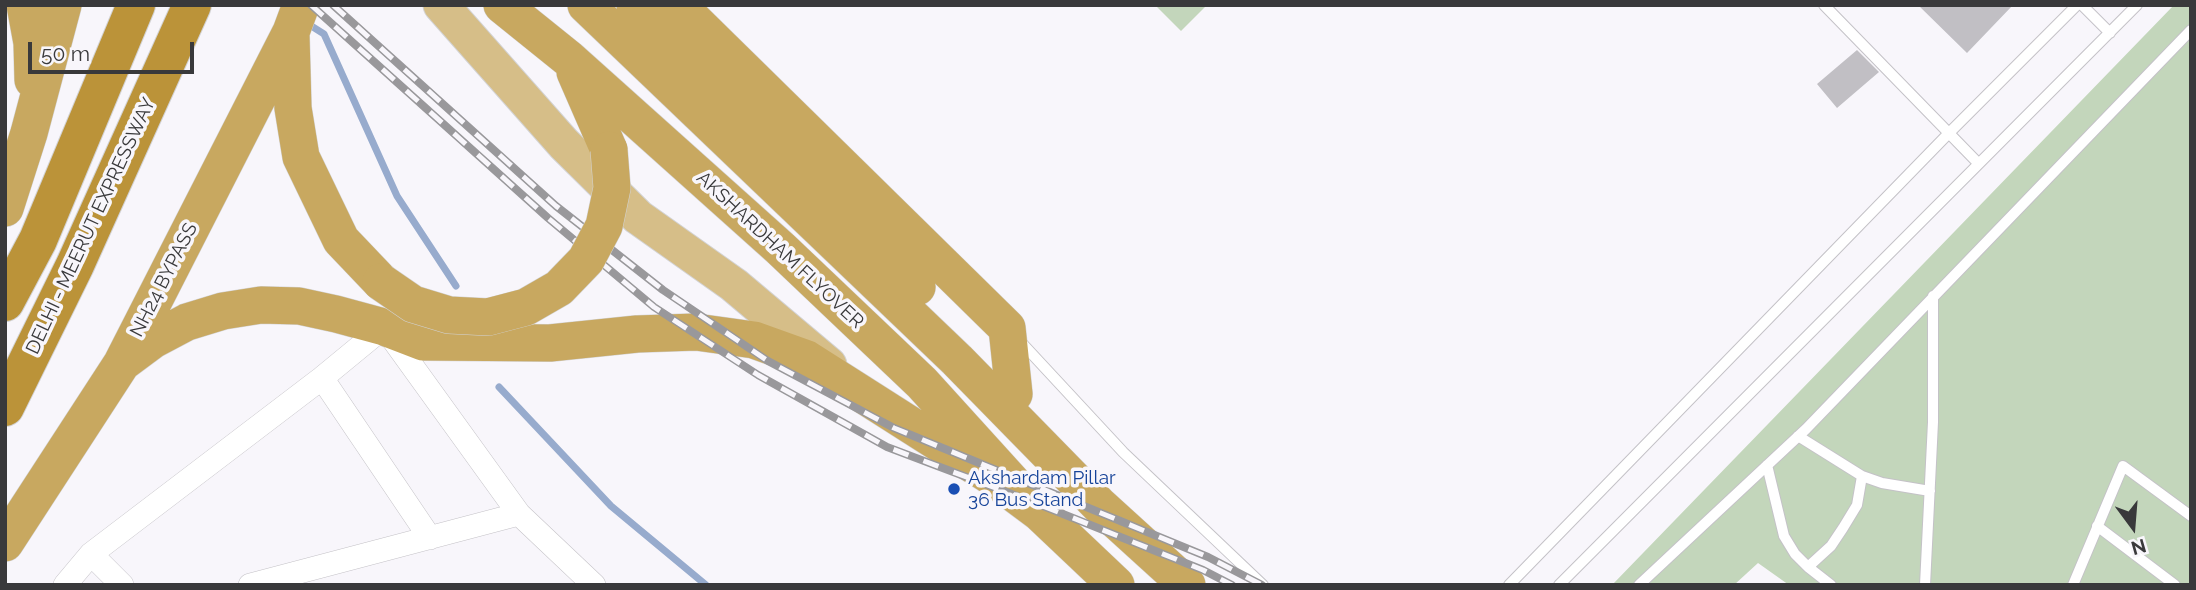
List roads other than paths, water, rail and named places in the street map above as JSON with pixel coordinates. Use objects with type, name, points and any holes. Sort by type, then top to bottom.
[{"type":"highway","points":[[25,5],[32,43],[34,89],[29,133]]},
{"type":"highway","points":[[5,208],[29,133],[63,5]]},
{"type":"highway","points":[[5,302],[38,240],[136,5]]},
{"type":"highway","name":"DELHI - MEERUT EXPRESSWAY","points":[[5,407],[75,265],[192,5]]},
{"type":"highway","name":"AKSHARDHAM FLYOVER","points":[[502,5],[569,59],[780,248],[922,383],[1040,513]]},
{"type":"highway","points":[[586,5],[957,360],[1099,505],[1186,585]]},
{"type":"highway","points":[[635,5],[732,105],[964,333],[1099,505]]},
{"type":"highway","points":[[678,5],[1007,328],[1014,394]]},
{"type":"highway","points":[[296,18],[293,108],[301,157],[341,240],[381,282],[413,304],[449,316],[488,317],[526,307],[559,288],[586,260],[604,226],[612,188],[609,150],[569,59]]},
{"type":"highway","name":"NH24 BYPASS","points":[[5,543],[122,363],[296,18]]},
{"type":"highway","points":[[122,363],[153,340],[187,322],[223,311],[261,305],[299,306],[384,327],[423,342],[550,343],[637,334],[696,332],[754,340],[807,359],[989,475],[1040,513],[1116,585]]},
{"type":"main road","points":[[441,5],[564,144],[638,216],[734,285],[872,401]]},
{"type":"street","points":[[65,585],[91,554],[322,378],[384,327],[519,513],[594,585]]},
{"type":"street","points":[[322,378],[430,538]]},
{"type":"street","points":[[250,585],[519,513]]},
{"type":"street","points":[[91,554],[122,585]]},
{"type":"lane","points":[[1824,5],[1978,163]]},
{"type":"lane","points":[[1509,585],[1949,133],[2080,5],[2110,33]]},
{"type":"lane","points":[[1559,585],[2137,5]]},
{"type":"lane","points":[[1639,585],[1798,436],[2191,30]]},
{"type":"lane","points":[[1925,585],[1934,397],[1933,296]]},
{"type":"lane","points":[[1007,328],[1123,452],[1263,585]]},
{"type":"lane","points":[[1798,436],[1862,476],[1882,483],[1930,491]]},
{"type":"lane","points":[[1767,466],[1784,536],[1795,554],[1831,585]]},
{"type":"lane","points":[[2076,583],[2123,466],[2191,516]]},
{"type":"lane","points":[[1808,567],[1831,546],[1857,505],[1862,476]]},
{"type":"lane","points":[[2097,526],[2175,585]]},
{"type":"waterway","points":[[305,22],[324,34],[397,196],[456,286]]},
{"type":"waterway","points":[[499,387],[611,506],[706,585]]},
{"type":"railway","points":[[311,5],[548,218],[654,307],[758,375],[887,447],[1038,504],[1203,570],[1232,585]]},
{"type":"railway","points":[[333,5],[556,206],[663,290],[768,361],[894,428],[1208,557],[1262,585]]},
{"type":"place","name":"Akshardam Pillar 36 Bus Stand","points":[[954,489]]}]
